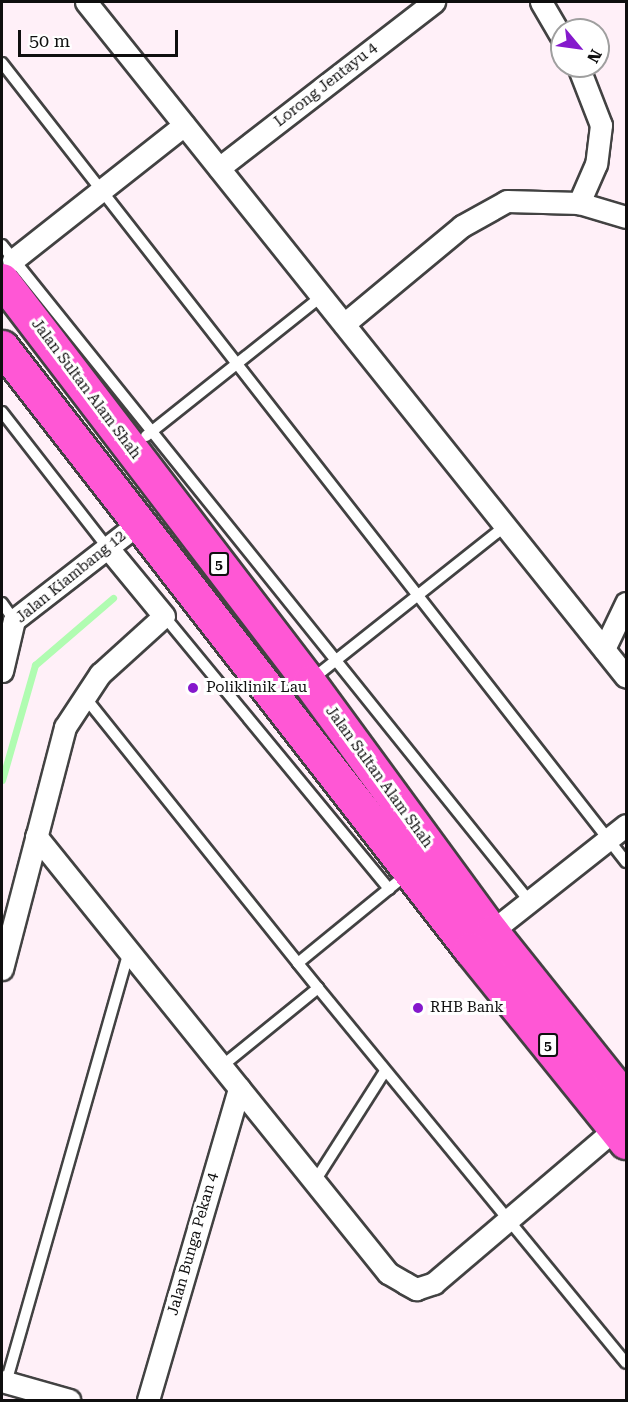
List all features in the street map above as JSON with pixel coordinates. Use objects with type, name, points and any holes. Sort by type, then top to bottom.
[{"type":"highway","name":"Jalan Sultan Alam Shah","points":[[5,262],[140,440],[309,682],[481,940],[623,1124]]},
{"type":"highway","name":"Jalan Sultan Alam Shah","points":[[2,347],[138,523],[399,880],[481,940]]},
{"type":"street","name":"Lorong Jentayu 4","points":[[219,168],[434,2]]},
{"type":"street","points":[[542,2],[551,18]]},
{"type":"street","points":[[93,4],[184,125],[504,527],[627,677]]},
{"type":"street","points":[[579,203],[596,164],[601,125],[583,78]]},
{"type":"street","points":[[5,262],[184,125]]},
{"type":"street","points":[[344,324],[490,208],[531,199],[579,203],[627,217]]},
{"type":"street","name":"Jalan Kiambang 12","points":[[2,671],[8,612],[108,548],[138,523]]},
{"type":"street","points":[[2,969],[65,727],[99,674],[164,616],[108,548]]},
{"type":"street","points":[[604,649],[627,603]]},
{"type":"street","points":[[481,940],[627,825]]},
{"type":"street","points":[[36,836],[388,1273],[416,1289],[434,1283],[623,1124]]},
{"type":"street","name":"Jalan Bunga Pekan 4","points":[[148,1401],[239,1088]]},
{"type":"street","points":[[4,1382],[69,1401]]},
{"type":"lane","points":[[2,63],[627,862]]},
{"type":"lane","points":[[322,296],[140,440],[335,661],[530,902]]},
{"type":"lane","points":[[2,412],[108,548]]},
{"type":"lane","points":[[309,682],[504,527]]},
{"type":"lane","points":[[164,616],[399,880],[298,963]]},
{"type":"lane","points":[[83,696],[506,1222],[627,1363]]},
{"type":"lane","points":[[4,1382],[129,951]]},
{"type":"lane","points":[[222,1066],[318,988]]},
{"type":"lane","points":[[315,1181],[385,1071]]},
{"type":"waterway","points":[[2,780],[35,665],[113,598]]},
{"type":"place","name":"Poliklinik Lau","points":[[193,688]]},
{"type":"place","name":"RHB Bank","points":[[418,1008]]}]
